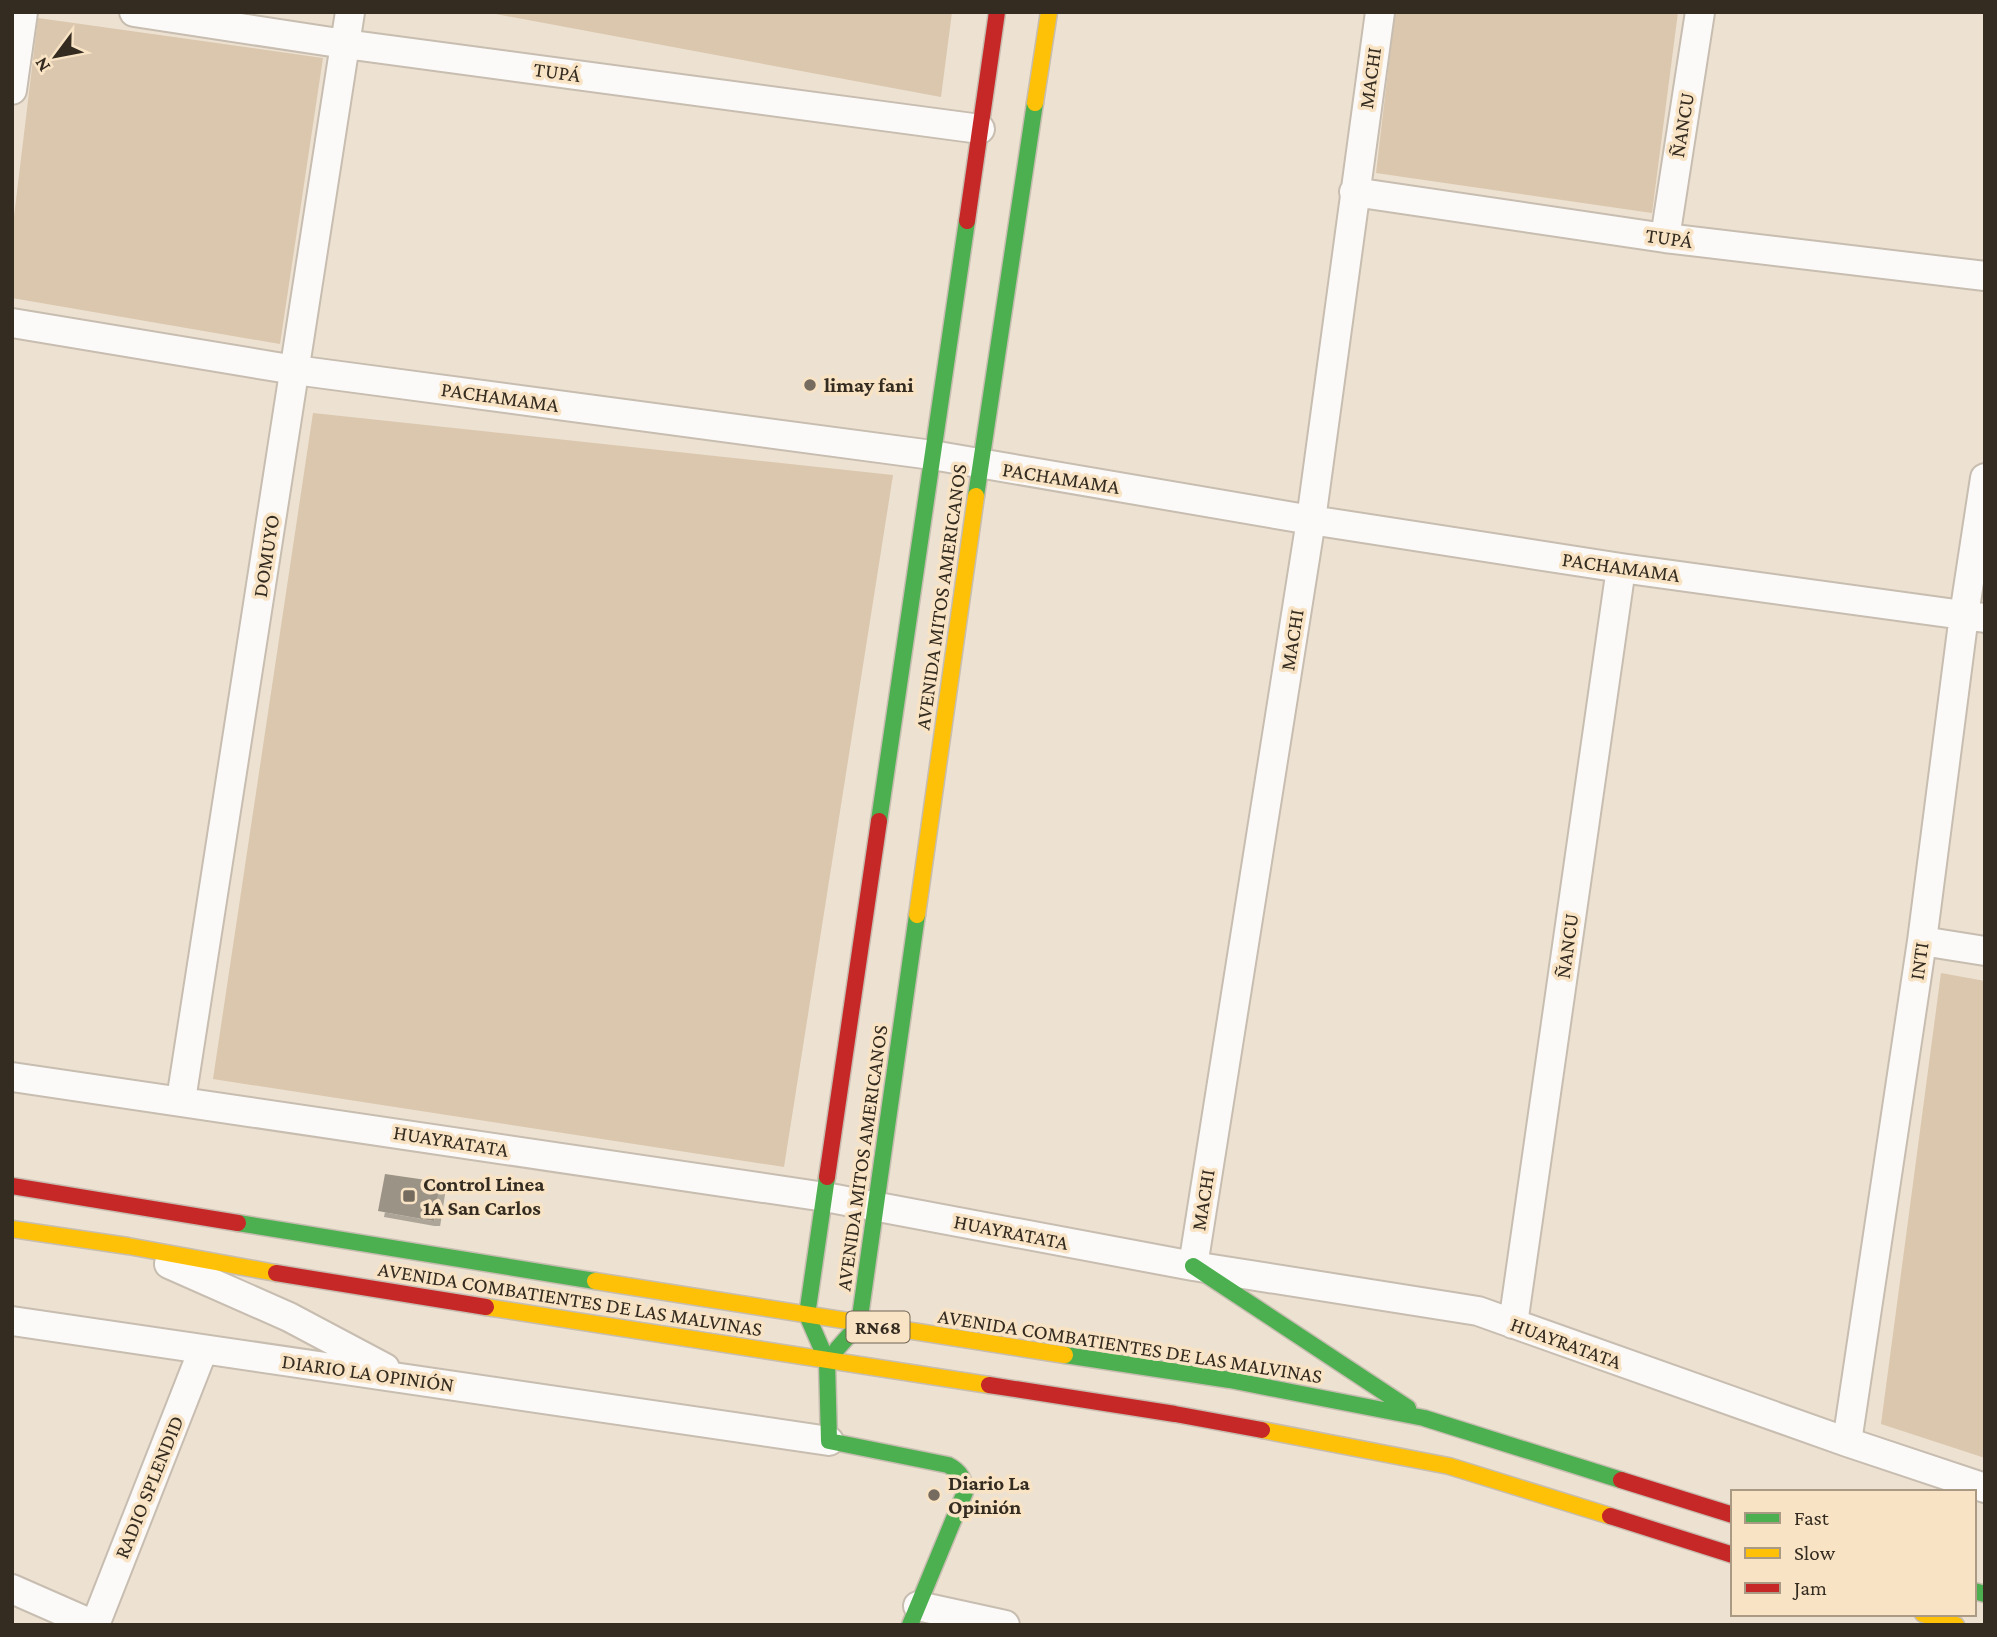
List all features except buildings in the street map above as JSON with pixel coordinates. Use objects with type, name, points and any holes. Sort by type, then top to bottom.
[{"type":"main road","name":"AVENIDA MITOS AMERICANOS","points":[[807,1315],[997,12]]},
{"type":"main road","name":"AVENIDA MITOS AMERICANOS","points":[[827,1362],[859,1324],[980,465],[1049,12]]},
{"type":"main road","name":"AVENIDA COMBATIENTES DE LAS MALVINAS","points":[[12,1186],[859,1324],[1230,1380],[1424,1418],[1731,1514]]},
{"type":"main road","name":"AVENIDA COMBATIENTES DE LAS MALVINAS","points":[[12,1229],[827,1362],[1175,1414],[1449,1466],[1731,1554]]},
{"type":"main road","points":[[1193,1266],[1424,1418]]},
{"type":"main road","points":[[807,1315],[827,1362],[829,1441]]},
{"type":"main road","name":"DIARIO LA OPINIÓN","points":[[829,1441],[948,1465],[955,1468],[965,1481],[965,1492],[914,1615]]},
{"type":"main road","points":[[1929,1616],[1956,1625]]},
{"type":"street","points":[[12,89],[23,12]]},
{"type":"street","name":"TUPÁ","points":[[134,12],[345,44],[980,129]]},
{"type":"street","name":"DOMUYO","points":[[181,1100],[350,12]]},
{"type":"street","name":"MACHI","points":[[1193,1266],[1311,520],[1380,12]]},
{"type":"street","name":"ÑANCU","points":[[1665,238],[1700,12]]},
{"type":"street","name":"TUPÁ","points":[[1354,191],[1665,238],[1985,276]]},
{"type":"street","name":"PACHAMAMA","points":[[12,323],[295,369],[932,455],[1311,520],[1621,568],[1974,616]]},
{"type":"street","name":"INTI","points":[[1847,1442],[1974,616],[1985,478]]},
{"type":"street","name":"ÑANCU","points":[[1513,1324],[1621,568]]},
{"type":"street","points":[[1922,941],[1985,951]]},
{"type":"street","name":"HUAYRATATA","points":[[12,1077],[825,1197],[1193,1266],[1478,1311],[1985,1488]]},
{"type":"street","points":[[128,1247],[289,1317],[404,1378]]},
{"type":"street","name":"DIARIO LA OPINIÓN","points":[[12,1321],[829,1441]]},
{"type":"street","name":"RADIO SPLENDID","points":[[94,1625],[203,1350]]},
{"type":"street","points":[[12,1589],[94,1625]]},
{"type":"street","points":[[914,1615],[1005,1625]]},
{"type":"shaded area","points":[[485,12],[952,12],[941,97]]},
{"type":"shaded area","points":[[1395,12],[1678,12],[1652,213],[1376,173]]},
{"type":"shaded area","points":[[38,18],[323,58],[280,344],[12,298],[12,233]]},
{"type":"shaded area","points":[[313,413],[893,475],[784,1167],[213,1079]]},
{"type":"shaded area","points":[[1941,973],[1985,981],[1985,1458],[1881,1424]]},
{"type":"traffic: fast","points":[[976,496],[1035,103]]},
{"type":"traffic: fast","points":[[879,821],[967,221]]},
{"type":"traffic: fast","points":[[837,1349],[859,1324],[917,915]]},
{"type":"traffic: fast","points":[[827,1177],[807,1315],[827,1361],[829,1441],[948,1465],[959,1473],[964,1483],[965,1492],[910,1625]]},
{"type":"traffic: fast","points":[[238,1223],[595,1281]]},
{"type":"traffic: fast","points":[[1193,1266],[1408,1408]]},
{"type":"traffic: fast","points":[[1065,1355],[1230,1380],[1424,1418],[1621,1480]]},
{"type":"traffic: fast","points":[[1976,1592],[1985,1594]]},
{"type":"traffic: slow","points":[[1035,103],[1049,12]]},
{"type":"traffic: slow","points":[[917,915],[976,496]]},
{"type":"traffic: slow","points":[[12,1229],[128,1246],[276,1273]]},
{"type":"traffic: slow","points":[[595,1281],[1065,1355]]},
{"type":"traffic: slow","points":[[486,1307],[989,1385]]},
{"type":"traffic: slow","points":[[1262,1430],[1449,1466],[1610,1516]]},
{"type":"traffic: slow","points":[[1929,1616],[1956,1625]]},
{"type":"traffic: jam","points":[[967,221],[997,12]]},
{"type":"traffic: jam","points":[[827,1177],[879,821]]},
{"type":"traffic: jam","points":[[12,1186],[238,1223]]},
{"type":"traffic: jam","points":[[276,1273],[486,1307]]},
{"type":"traffic: jam","points":[[989,1385],[1262,1430]]},
{"type":"traffic: jam","points":[[1621,1480],[1731,1514]]},
{"type":"traffic: jam","points":[[1610,1516],[1731,1554]]},
{"type":"place","name":"limay fani","points":[[810,385]]},
{"type":"place","name":"Control Linea 1A San Carlos","points":[[409,1196]]},
{"type":"place","name":"Diario La Opinión","points":[[934,1495]]}]
